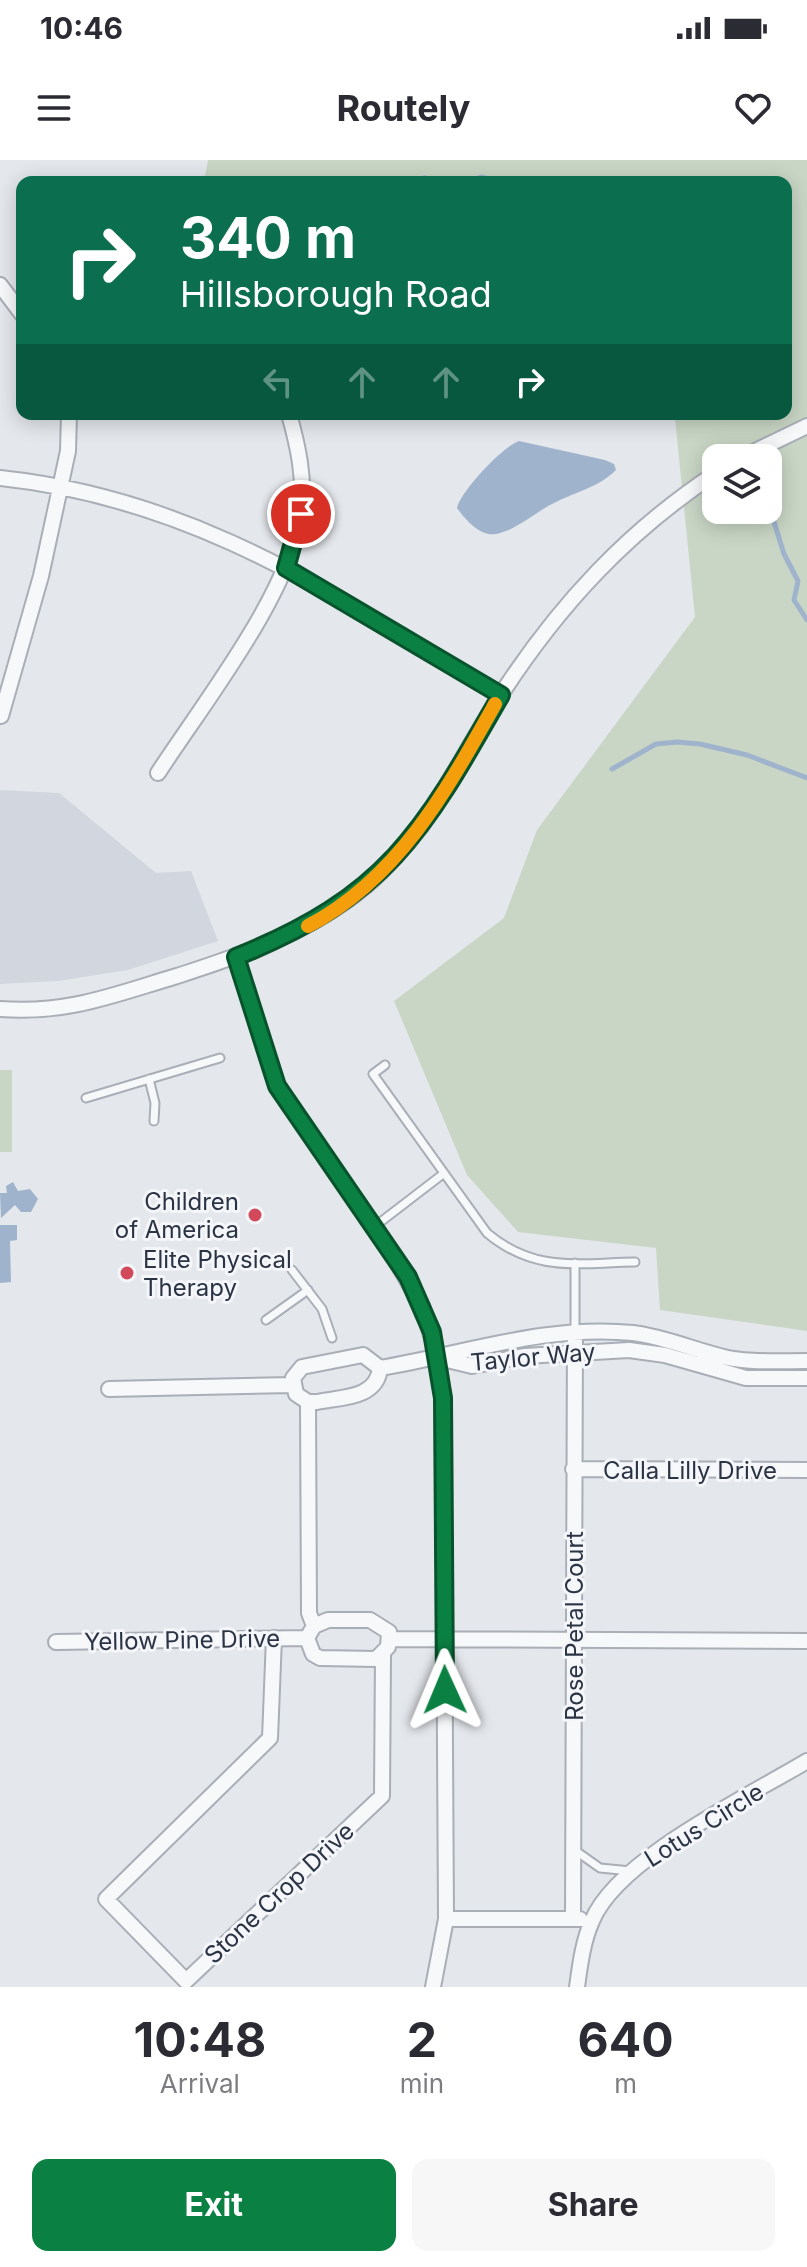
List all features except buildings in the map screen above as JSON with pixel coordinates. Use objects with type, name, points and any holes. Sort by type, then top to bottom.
[{"type":"street","points":[[0,285],[16,306]]},
{"type":"street","points":[[1,716],[41,576],[68,451],[69,420]]},
{"type":"street","points":[[158,773],[270,600],[296,542],[303,491],[290,420]]},
{"type":"street","points":[[770,444],[807,426]]},
{"type":"street","points":[[0,478],[61,485],[189,522],[286,568],[501,695]]},
{"type":"street","points":[[0,1009],[41,1012],[67,1008],[236,957],[312,924],[374,878],[428,818],[501,695],[549,623],[579,587],[627,540],[702,484]]},
{"type":"street","points":[[236,957],[277,1086],[374,1227],[422,1306],[438,1358],[443,1398],[446,1919],[433,1987]]},
{"type":"street","name":"Taylor Way","points":[[438,1358],[472,1347],[575,1333],[632,1333],[672,1340],[729,1358],[807,1361]]},
{"type":"street","name":"Rose Petal Court","points":[[573,1919],[576,1851],[575,1333]]},
{"type":"street","name":"Taylor Way","points":[[438,1358],[472,1366],[574,1351],[629,1350],[665,1355],[746,1378],[807,1378]]},
{"type":"street","points":[[380,1368],[375,1384],[364,1393],[308,1402],[296,1394],[293,1385],[293,1378],[302,1367],[325,1361],[363,1355],[380,1368],[438,1358]]},
{"type":"street","points":[[109,1389],[293,1385]]},
{"type":"street","points":[[308,1402],[311,1632]]},
{"type":"street","name":"Calla Lilly Drive","points":[[573,1469],[807,1470]]},
{"type":"street","name":"Yellow Pine Drive","points":[[56,1642],[274,1638],[311,1632],[328,1620],[370,1620],[384,1627],[391,1639]]},
{"type":"street","name":"Yellow Pine Drive","points":[[311,1632],[313,1654],[320,1658],[370,1660],[383,1655]]},
{"type":"street","name":"Stone Crop Drive","points":[[274,1638],[273,1725],[263,1749],[106,1899],[186,1981],[382,1796],[383,1655]]},
{"type":"street","points":[[383,1655],[391,1639],[807,1641]]},
{"type":"street","name":"Lotus Circle","points":[[577,1987],[592,1919],[631,1871],[658,1851],[807,1761]]},
{"type":"street","points":[[446,1919],[592,1919]]},
{"type":"lane","points":[[86,1098],[220,1058]]},
{"type":"lane","points":[[385,1065],[373,1074],[487,1233],[508,1250],[531,1261],[635,1262]]},
{"type":"lane","points":[[149,1079],[155,1103],[154,1121]]},
{"type":"lane","points":[[374,1227],[443,1174]]},
{"type":"lane","points":[[575,1263],[575,1333]]},
{"type":"lane","points":[[292,1270],[328,1320],[332,1338]]},
{"type":"lane","points":[[266,1320],[308,1290]]},
{"type":"lane","points":[[576,1851],[600,1868],[631,1871]]},
{"type":"shaded area","points":[[0,790],[59,793],[156,873],[191,871],[218,941],[128,970],[58,981],[0,984]]},
{"type":"green space","points":[[208,160],[807,160],[807,1331],[660,1310],[656,1248],[518,1232],[467,1175],[394,1001],[504,918],[537,830],[695,617],[675,420],[792,420],[792,176],[205,176]]},
{"type":"green space","points":[[0,1070],[12,1070],[12,1152],[0,1152]]},
{"type":"water","points":[[519,441],[605,460],[614,464],[616,470],[595,485],[549,506],[512,528],[496,534],[484,533],[457,508],[460,500],[483,470]]},
{"type":"water","points":[[13,1182],[18,1191],[30,1189],[38,1199],[31,1212],[21,1212],[15,1205],[1,1218],[0,1193],[7,1193],[6,1186]]},
{"type":"water","points":[[0,1225],[17,1225],[17,1240],[10,1241],[11,1282],[0,1283]]},
{"type":"waterway","points":[[775,524],[784,554],[798,581],[794,600],[807,620]]},
{"type":"waterway","points":[[612,769],[656,744],[677,742],[747,755],[807,778]]},
{"type":"slow traffic","points":[[308,926],[343,904],[401,851],[446,790],[495,704]]},
{"type":"place","name":"Children of America","points":[[255,1215]]},
{"type":"place","name":"Elite Physical Therapy","points":[[127,1273]]},
{"type":"route","points":[[301,514],[296,542],[286,568],[501,695],[428,818],[374,878],[343,904],[312,924],[236,957],[262,1047],[277,1086],[408,1277],[432,1332],[443,1398],[445,1690]]}]
